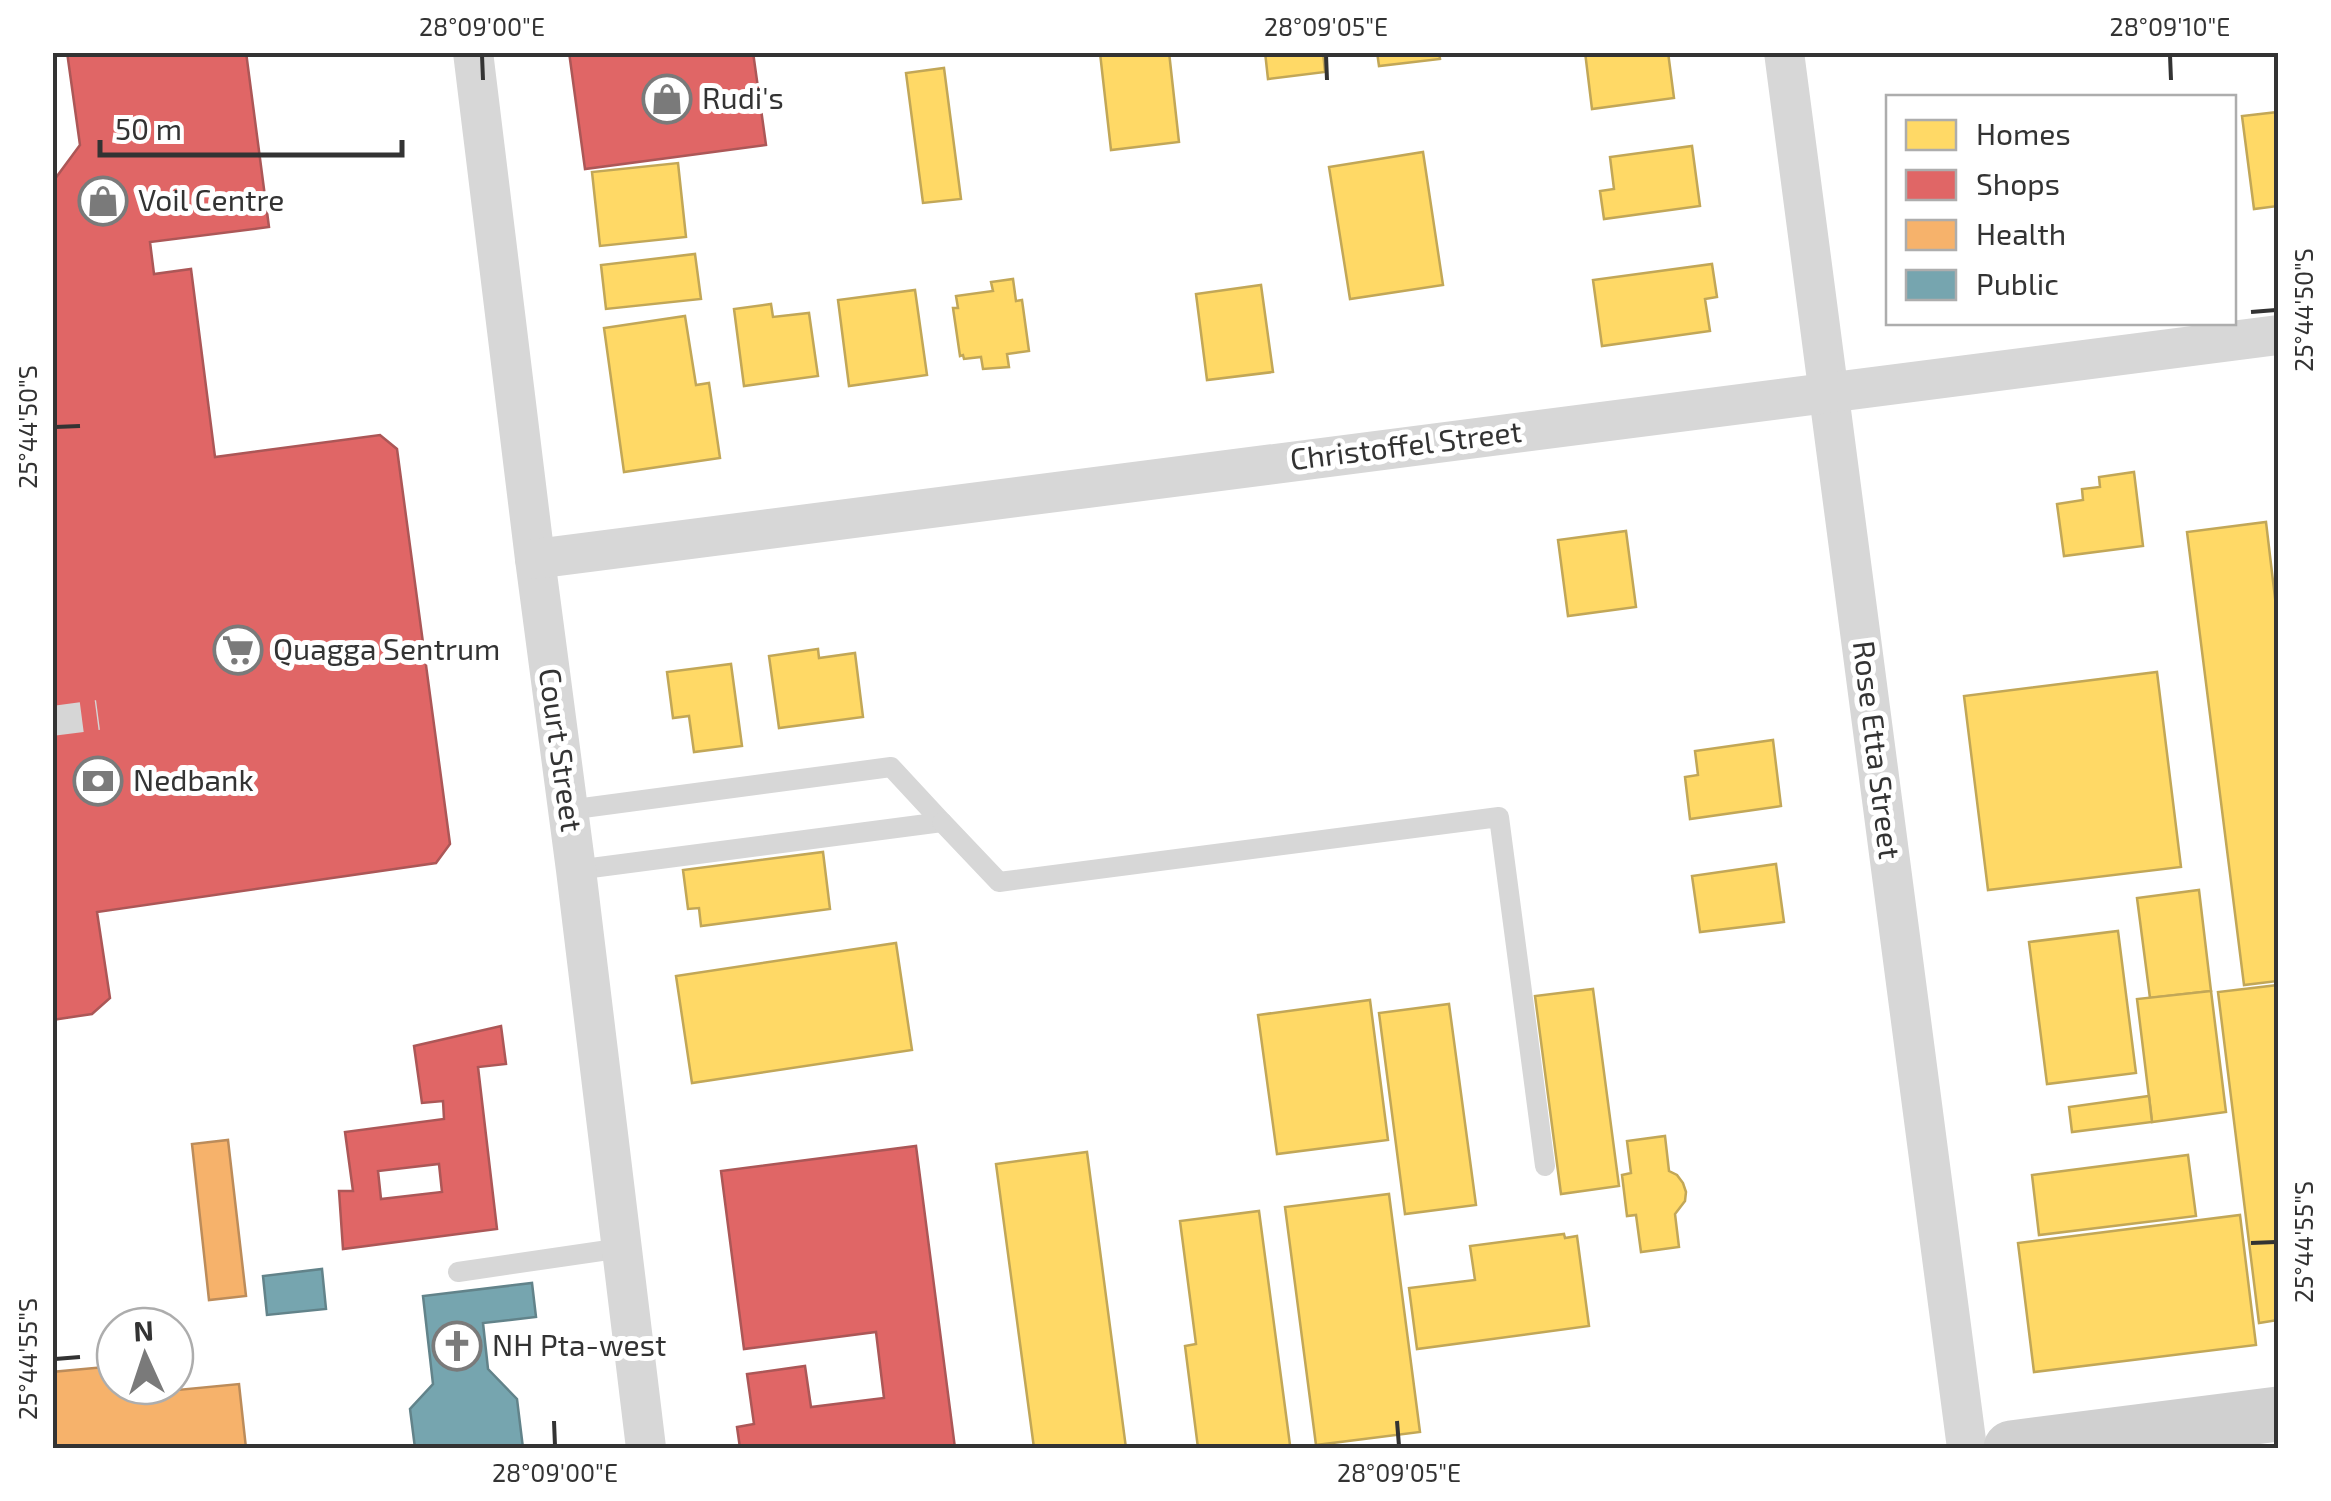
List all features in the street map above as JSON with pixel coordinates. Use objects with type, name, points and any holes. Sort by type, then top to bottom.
[{"type":"main road","points":[[2010,1448],[2278,1414]]},
{"type":"street","name":"Court Street","points":[[473,52],[646,1448]]},
{"type":"street","name":"Rose Etta Street","points":[[1784,52],[1966,1448]]},
{"type":"street","name":"Christoffel Street","points":[[534,559],[2278,335]]},
{"type":"lane","points":[[568,810],[891,767],[999,882],[1499,816],[1545,1166]]},
{"type":"lane","points":[[576,870],[942,822]]},
{"type":"lane","points":[[458,1272],[622,1248]]},
{"type":"building: Homes","points":[[1169,52],[1179,142],[1111,150],[1100,53]]},
{"type":"building: Homes","points":[[1265,52],[1323,52],[1325,72],[1268,79]]},
{"type":"building: Homes","points":[[1377,52],[1439,52],[1440,59],[1379,66]]},
{"type":"building: Homes","points":[[1585,52],[1668,52],[1674,98],[1592,109]]},
{"type":"building: Homes","points":[[944,68],[961,199],[923,203],[906,73]]},
{"type":"building: Homes","points":[[2278,112],[2278,206],[2254,209],[2242,116]]},
{"type":"building: Homes","points":[[1692,146],[1700,206],[1604,219],[1600,191],[1614,189],[1610,157]]},
{"type":"building: Homes","points":[[1423,152],[1443,285],[1350,299],[1329,167]]},
{"type":"building: Homes","points":[[678,163],[686,237],[600,246],[592,172]]},
{"type":"building: Homes","points":[[695,254],[701,299],[606,309],[601,265]]},
{"type":"building: Homes","points":[[1712,264],[1717,297],[1705,299],[1710,331],[1602,346],[1593,280]]},
{"type":"building: Homes","points":[[1013,279],[1016,301],[1022,300],[1029,351],[1007,354],[1009,367],[983,369],[981,357],[960,356],[953,308],[958,308],[956,296],[993,291],[991,282]]},
{"type":"building: Homes","points":[[1261,285],[1273,372],[1207,380],[1196,294]]},
{"type":"building: Homes","points":[[915,290],[927,375],[849,386],[838,300]]},
{"type":"building: Homes","points":[[771,304],[773,317],[809,313],[818,376],[744,386],[734,309]]},
{"type":"building: Homes","points":[[685,316],[696,385],[709,383],[720,458],[624,472],[604,328]]},
{"type":"building: Homes","points":[[2134,472],[2143,546],[2064,556],[2057,504],[2083,500],[2082,489],[2100,487],[2099,477]]},
{"type":"building: Homes","points":[[2266,522],[2278,623],[2278,981],[2244,985],[2187,532]]},
{"type":"building: Homes","points":[[1626,531],[1636,607],[1568,616],[1558,540]]},
{"type":"building: Homes","points":[[818,649],[819,658],[855,653],[863,717],[779,728],[769,656]]},
{"type":"building: Homes","points":[[731,664],[742,746],[694,752],[689,716],[673,718],[667,672]]},
{"type":"building: Homes","points":[[2157,672],[2181,867],[1988,890],[1964,696]]},
{"type":"building: Homes","points":[[1773,740],[1781,806],[1690,819],[1685,777],[1698,775],[1695,751]]},
{"type":"building: Homes","points":[[823,852],[830,909],[701,926],[699,908],[688,909],[683,870]]},
{"type":"building: Homes","points":[[1776,864],[1784,922],[1700,932],[1692,876]]},
{"type":"building: Homes","points":[[2199,890],[2211,991],[2150,998],[2137,898]]},
{"type":"building: Homes","points":[[2118,931],[2136,1073],[2047,1084],[2029,942]]},
{"type":"building: Homes","points":[[896,943],[912,1050],[692,1083],[676,976]]},
{"type":"building: Homes","points":[[2278,985],[2278,1320],[2259,1323],[2218,992]]},
{"type":"building: Homes","points":[[1593,989],[1619,1186],[1561,1194],[1535,996]]},
{"type":"building: Homes","points":[[2211,991],[2226,1112],[2152,1122],[2137,999]]},
{"type":"building: Homes","points":[[1370,1000],[1388,1140],[1277,1154],[1258,1015]]},
{"type":"building: Homes","points":[[1449,1004],[1476,1205],[1405,1214],[1379,1013]]},
{"type":"building: Homes","points":[[2149,1096],[2152,1122],[2072,1132],[2069,1107]]},
{"type":"building: Homes","points":[[1665,1136],[1669,1171],[1677,1175],[1686,1192],[1685,1201],[1675,1214],[1679,1247],[1641,1252],[1636,1215],[1627,1216],[1622,1175],[1631,1173],[1627,1141]]},
{"type":"building: Homes","points":[[1087,1152],[1126,1448],[1034,1448],[996,1164]]},
{"type":"building: Homes","points":[[2188,1155],[2196,1216],[2039,1235],[2032,1175]]},
{"type":"building: Homes","points":[[1389,1194],[1420,1432],[1316,1445],[1285,1207]]},
{"type":"building: Homes","points":[[1259,1211],[1290,1445],[1198,1448],[1185,1346],[1196,1344],[1180,1221]]},
{"type":"building: Homes","points":[[2240,1215],[2256,1345],[2034,1372],[2018,1243]]},
{"type":"building: Homes","points":[[1564,1234],[1565,1238],[1577,1236],[1589,1326],[1417,1349],[1409,1288],[1475,1280],[1470,1246]]},
{"type":"building: Shops","name":"Quagga Sentrum","points":[[67,52],[246,52],[269,227],[150,242],[154,274],[191,269],[215,457],[380,435],[397,449],[450,844],[436,863],[97,912],[110,998],[92,1014],[52,1020],[52,183],[80,145]]},
{"type":"building: Shops","name":"Rudi's","points":[[569,52],[753,52],[766,145],[585,169]]},
{"type":"building: Shops","points":[[501,1026],[506,1064],[478,1067],[497,1229],[343,1249],[339,1191],[353,1191],[345,1132],[444,1119],[443,1101],[422,1103],[414,1046]],"holes":[[[439,1164],[442,1192],[381,1199],[378,1171]]]},
{"type":"building: Shops","points":[[916,1146],[955,1448],[740,1448],[737,1427],[754,1424],[747,1374],[805,1366],[811,1407],[884,1398],[876,1332],[744,1349],[721,1171]]},
{"type":"building: Health","points":[[228,1140],[246,1296],[209,1300],[192,1144]]},
{"type":"building: Health","points":[[95,1368],[95,1406],[195,1406],[195,1388],[239,1384],[246,1448],[52,1448],[52,1372]]},
{"type":"building: Public","points":[[322,1269],[326,1309],[267,1315],[263,1276]]},
{"type":"building: Public","name":"NH Pta-west","points":[[532,1283],[536,1317],[483,1323],[488,1369],[517,1399],[523,1448],[415,1448],[410,1409],[433,1384],[423,1296]]},
{"type":"tunnel","points":[[52,721],[98,715]]},
{"type":"place","name":"Rudi's","points":[[667,99]]},
{"type":"place","name":"Voil Centre","points":[[103,201]]},
{"type":"place","name":"Quagga Sentrum","points":[[238,650]]},
{"type":"place","name":"Nedbank","points":[[98,781]]},
{"type":"place","name":"NH Pta-west","points":[[457,1346]]}]
